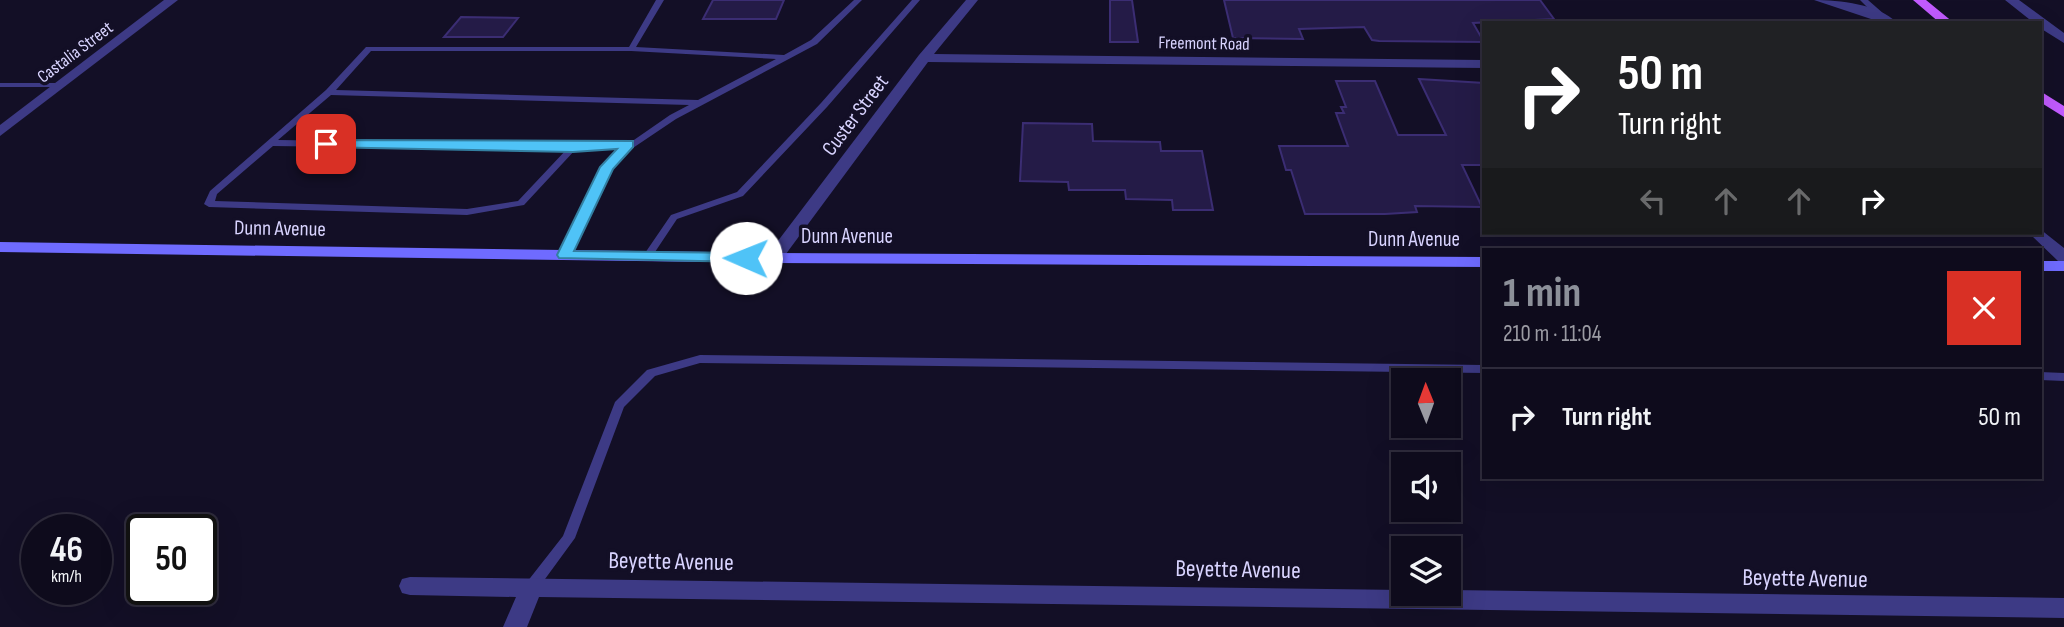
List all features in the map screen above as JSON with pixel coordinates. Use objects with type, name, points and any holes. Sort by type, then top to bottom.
[{"type":"main road","points":[[1919,0],[1945,21]]},
{"type":"main road","points":[[2042,96],[2064,113]]},
{"type":"main road","name":"Dunn Avenue","points":[[0,247],[774,258],[1482,262]]},
{"type":"main road","points":[[2042,266],[2064,266]]},
{"type":"street","name":"Castalia Street","points":[[3,127],[172,0]]},
{"type":"street","name":"Custer Street","points":[[774,258],[924,58],[972,0]]},
{"type":"street","points":[[1820,0],[1859,4],[1886,19]]},
{"type":"street","points":[[2011,0],[2040,21]]},
{"type":"street","points":[[2042,23],[2064,39]]},
{"type":"street","name":"Freemont Road","points":[[924,58],[1482,64]]},
{"type":"street","points":[[2040,235],[2064,257]]},
{"type":"street","name":"Beyette Avenue","points":[[411,586],[2064,607]]},
{"type":"street","points":[[516,627],[532,586]]},
{"type":"lane","points":[[631,49],[660,0]]},
{"type":"lane","points":[[565,255],[607,167],[629,144],[699,103],[814,42],[858,0]]},
{"type":"lane","points":[[648,256],[674,217],[740,194],[824,106],[916,0]]},
{"type":"lane","points":[[1842,0],[1859,4]]},
{"type":"lane","points":[[573,148],[521,203],[467,212],[209,204],[213,193],[329,92],[369,49],[631,49],[786,57]]},
{"type":"lane","points":[[0,85],[62,85]]},
{"type":"lane","points":[[329,92],[699,103]]},
{"type":"lane","points":[[271,143],[573,148],[629,144]]},
{"type":"lane","points":[[532,586],[569,538],[619,405],[651,373],[700,359],[1482,369]]},
{"type":"lane","points":[[2042,376],[2064,377]]},
{"type":"building","points":[[713,0],[784,0],[776,19],[703,19]]},
{"type":"building","points":[[1110,0],[1132,0],[1138,42],[1110,42]]},
{"type":"building","points":[[1224,0],[1540,0],[1554,19],[1473,23],[1482,42],[1379,41],[1372,40],[1364,27],[1299,29],[1303,39],[1233,38]]},
{"type":"building","points":[[461,17],[518,18],[503,37],[444,37]]},
{"type":"building","points":[[1419,79],[1482,83],[1482,165],[1462,165],[1482,207],[1415,206],[1417,212],[1305,214],[1291,170],[1286,170],[1279,146],[1348,146],[1336,113],[1344,113],[1341,107],[1346,107],[1336,81],[1375,81],[1398,135],[1446,135]]},
{"type":"building","points":[[1023,123],[1092,124],[1093,141],[1160,142],[1161,151],[1202,151],[1213,210],[1173,210],[1172,200],[1126,199],[1125,190],[1069,190],[1068,182],[1020,181]]},
{"type":"route","points":[[326,144],[573,148],[629,144],[607,167],[565,255],[746,258]]}]
